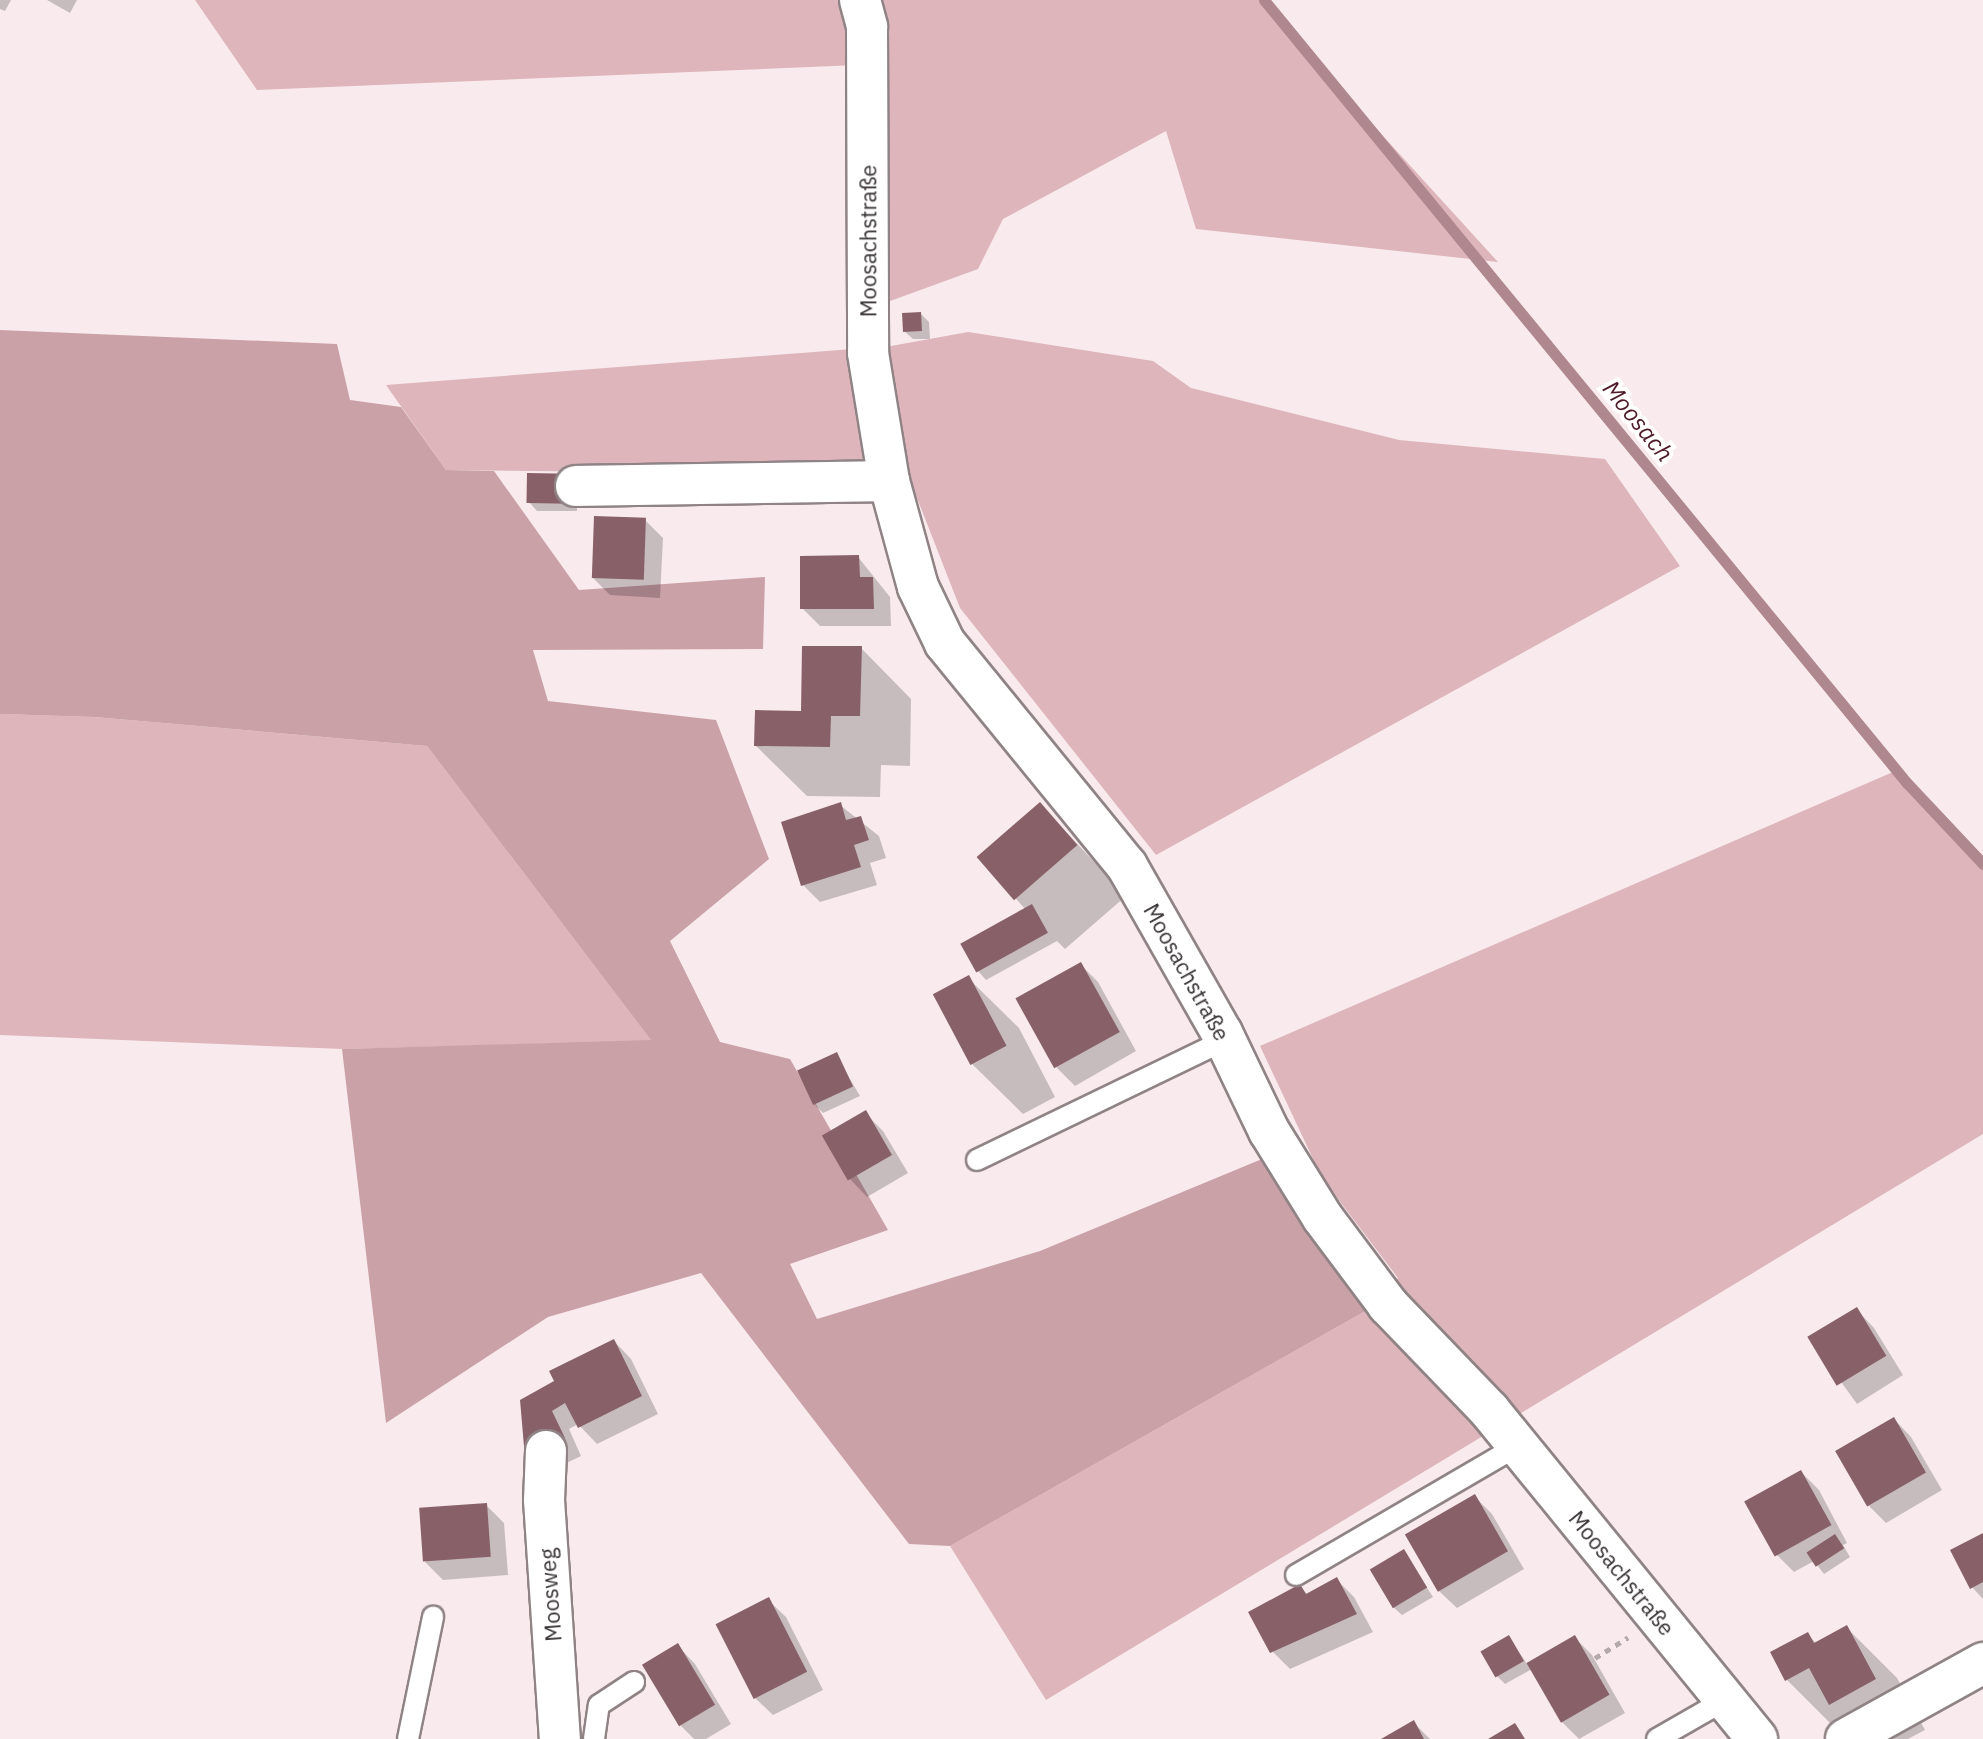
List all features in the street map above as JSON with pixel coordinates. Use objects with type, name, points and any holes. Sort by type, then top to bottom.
[{"type":"street","name":"Moosachstraße","points":[[860,0],[867,27],[868,353],[889,481],[918,587],[945,643],[1127,866],[1225,1040],[1269,1131],[1323,1218],[1388,1305],[1518,1446],[1757,1739]]},
{"type":"street","points":[[576,486],[889,481]]},
{"type":"street","name":"Moosweg","points":[[546,1451],[544,1500],[560,1739]]},
{"type":"street","points":[[1846,1739],[1983,1663]]},
{"type":"lane","points":[[977,1160],[1225,1040]]},
{"type":"lane","points":[[1296,1575],[1518,1446]]},
{"type":"lane","points":[[408,1739],[433,1617]]},
{"type":"lane","points":[[594,1739],[599,1705],[634,1682]]},
{"type":"lane","points":[[1657,1739],[1725,1700]]},
{"type":"shaded area","points":[[195,0],[1259,0],[1498,262],[1196,229],[1166,131],[1003,219],[978,269],[882,304],[857,65],[257,90]]},
{"type":"shaded area","points":[[0,330],[337,344],[350,400],[401,407],[446,470],[494,471],[579,590],[765,577],[763,649],[533,650],[548,701],[716,720],[769,859],[670,941],[720,1042],[790,1059],[888,1230],[790,1264],[817,1319],[1040,1251],[1262,1159],[1302,1225],[1369,1309],[950,1546],[909,1544],[701,1273],[548,1317],[386,1423],[342,1049],[651,1040],[427,746],[94,717],[0,714]]},
{"type":"shaded area","points":[[968,332],[1153,361],[1191,388],[1399,440],[1605,459],[1680,566],[1156,855],[960,608],[908,475],[446,470],[386,385],[891,346]]},
{"type":"shaded area","points":[[0,714],[94,717],[427,746],[652,1041],[342,1049],[0,1035]]},
{"type":"shaded area","points":[[1893,772],[1983,868],[1983,1134],[1046,1700],[950,1546],[1369,1309],[1398,1278],[1322,1178],[1260,1046]]},
{"type":"building","points":[[921,312],[922,331],[903,332],[902,313]]},
{"type":"building","points":[[527,473],[570,474],[569,504],[526,503]]},
{"type":"building","points":[[594,516],[646,518],[644,580],[592,578]]},
{"type":"building","points":[[859,555],[860,577],[873,577],[874,609],[800,609],[800,556]]},
{"type":"building","points":[[802,646],[862,646],[860,716],[831,716],[830,747],[754,746],[755,710],[801,711]]},
{"type":"building","points":[[841,802],[846,820],[861,816],[869,840],[854,845],[861,867],[801,886],[781,822]]},
{"type":"building","points":[[1040,802],[1077,845],[1014,900],[977,857]]},
{"type":"building","points":[[1032,904],[1048,933],[976,973],[960,944]]},
{"type":"building","points":[[1081,962],[1120,1032],[1054,1068],[1015,998]]},
{"type":"building","points":[[969,975],[1007,1046],[970,1065],[933,994]]},
{"type":"building","points":[[837,1052],[853,1086],[813,1105],[797,1071]]},
{"type":"building","points":[[866,1110],[892,1155],[848,1181],[822,1136]]},
{"type":"building","points":[[1857,1307],[1886,1356],[1837,1386],[1807,1337]]},
{"type":"building","points":[[614,1339],[642,1396],[578,1428],[565,1403],[552,1411],[565,1438],[525,1458],[520,1400],[554,1381],[549,1371]]},
{"type":"building","points":[[1894,1417],[1926,1472],[1867,1506],[1835,1451]]},
{"type":"building","points":[[1801,1470],[1832,1525],[1775,1557],[1744,1502]]},
{"type":"building","points":[[1475,1494],[1508,1551],[1438,1592],[1405,1534]]},
{"type":"building","points":[[487,1503],[491,1557],[423,1562],[419,1508]]},
{"type":"building","points":[[1983,1533],[1983,1582],[1970,1589],[1950,1550]]},
{"type":"building","points":[[1835,1534],[1844,1548],[1816,1567],[1806,1553]]},
{"type":"building","points":[[1404,1549],[1427,1588],[1393,1608],[1370,1570]]},
{"type":"building","points":[[1337,1577],[1357,1614],[1270,1653],[1248,1612],[1300,1584],[1306,1594]]},
{"type":"building","points":[[769,1597],[807,1672],[754,1699],[716,1624]]},
{"type":"building","points":[[1847,1625],[1876,1679],[1829,1705],[1809,1668],[1785,1681],[1770,1652],[1808,1632],[1814,1643]]},
{"type":"building","points":[[1509,1635],[1524,1661],[1495,1677],[1480,1652]]},
{"type":"building","points":[[1575,1635],[1610,1695],[1561,1723],[1527,1663]]},
{"type":"building","points":[[678,1643],[715,1705],[679,1726],[642,1665]]},
{"type":"building","points":[[1414,1720],[1424,1739],[1381,1739]]},
{"type":"building","points":[[1515,1723],[1525,1739],[1488,1739]]},
{"type":"waterway","name":"Moosach","points":[[1264,0],[1907,783],[1983,864]]}]
